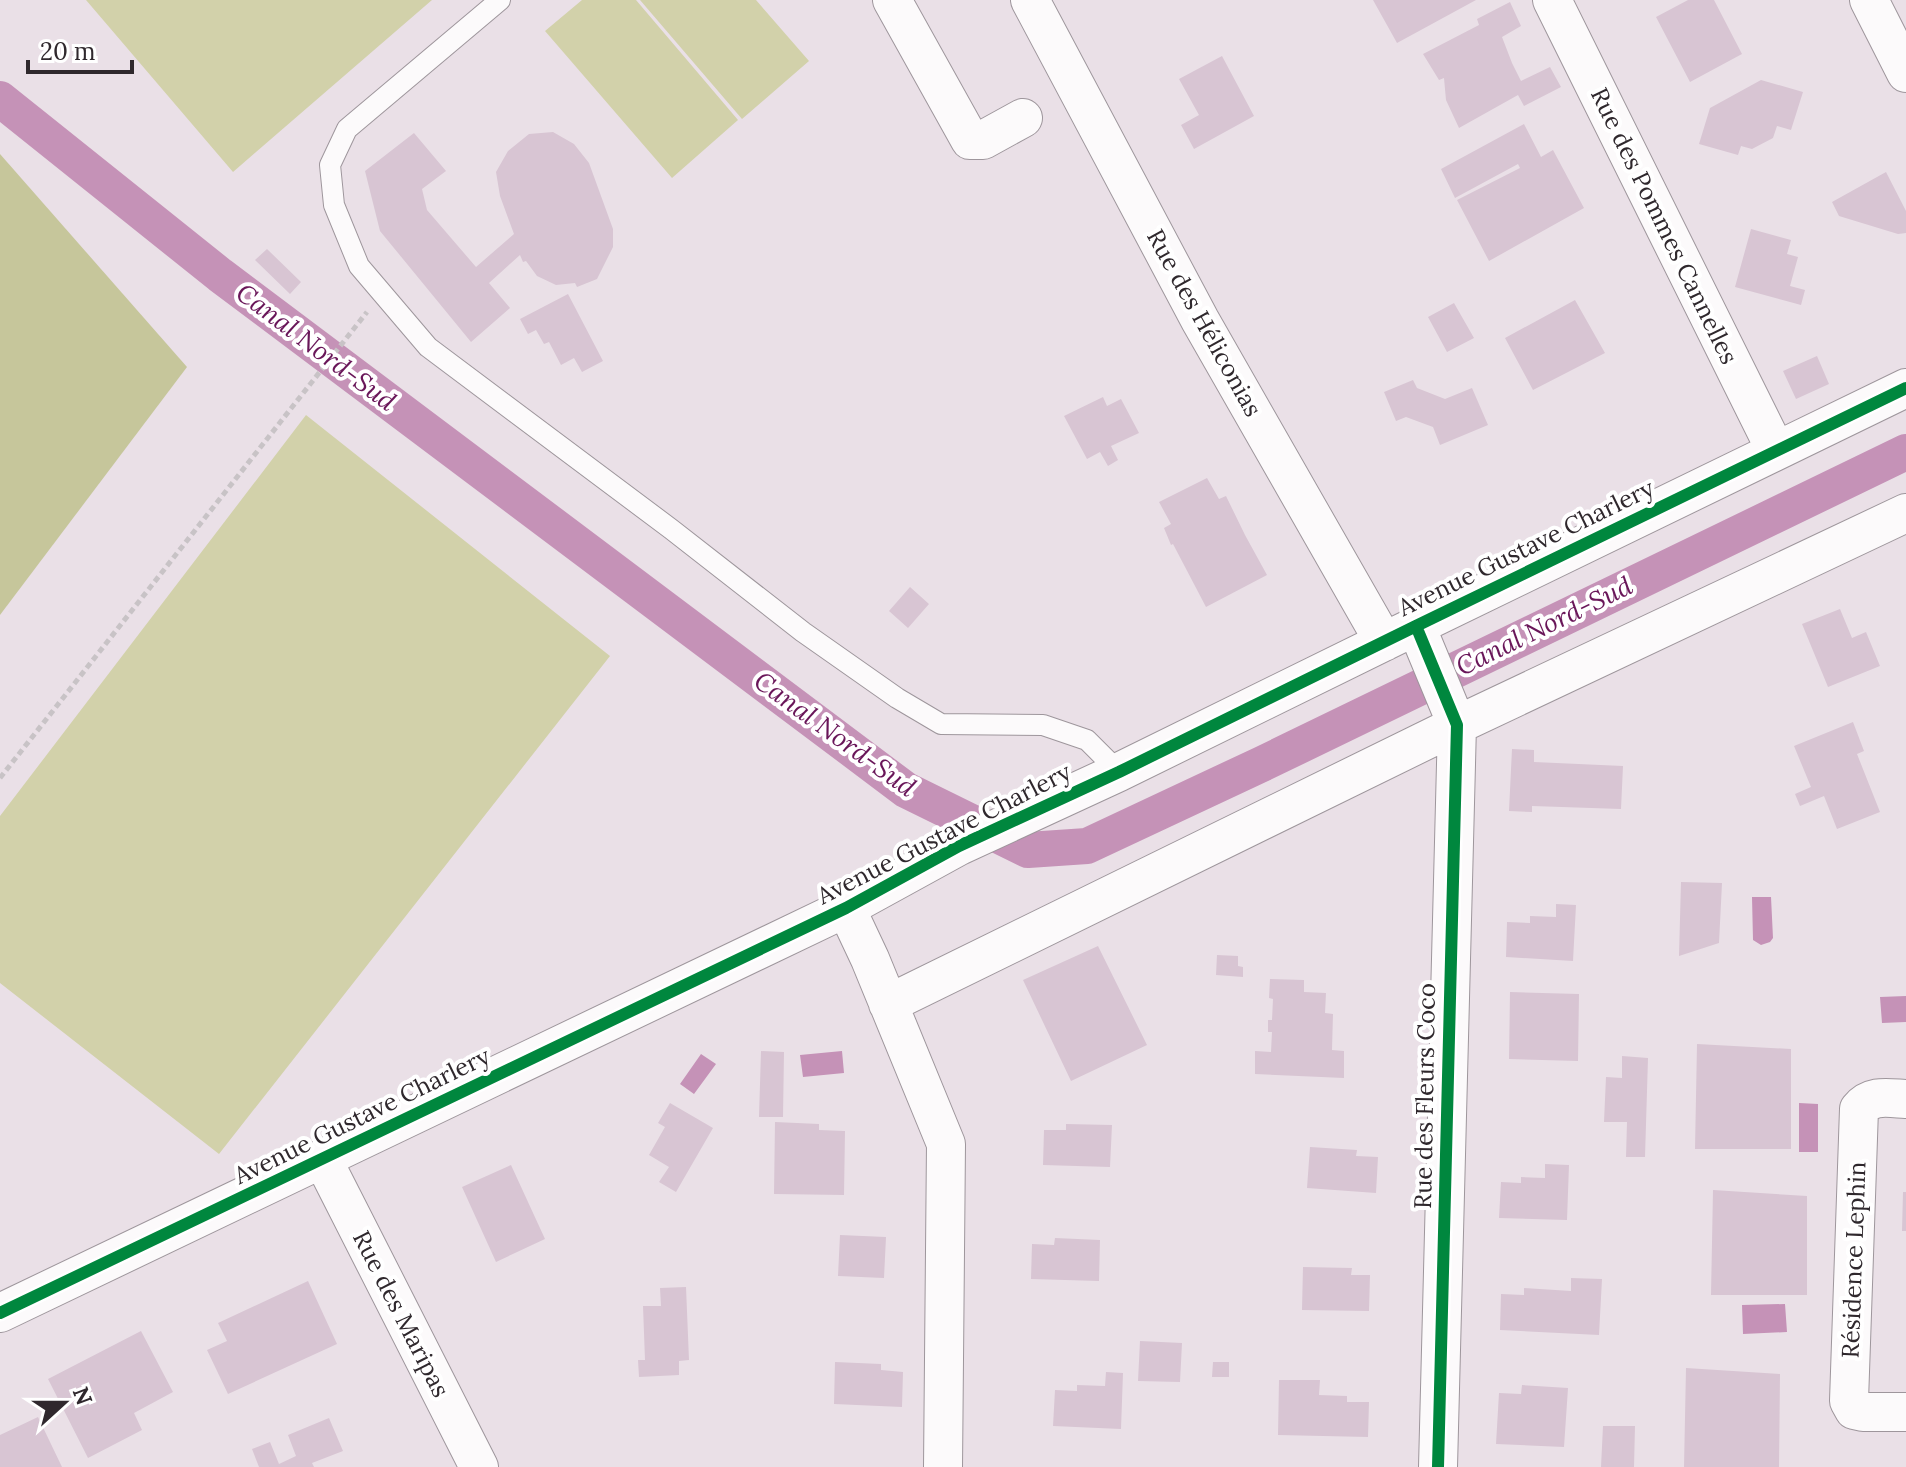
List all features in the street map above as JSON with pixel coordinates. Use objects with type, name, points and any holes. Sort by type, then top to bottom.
[{"type":"street","points":[[892,0],[970,140],[983,140],[1023,118]]},
{"type":"street","name":"Rue des Héliconias","points":[[1030,0],[1200,320],[1407,636],[1454,718]]},
{"type":"street","name":"Rue des Pommes Cannelles","points":[[1552,0],[1776,451]]},
{"type":"street","points":[[1869,0],[1906,73]]},
{"type":"street","name":"Avenue Gustave Charlery","points":[[0,1313],[323,1160],[857,931],[959,846],[1407,636],[1906,388]]},
{"type":"street","points":[[888,1004],[1454,718],[1906,513]]},
{"type":"street","name":"Rue des Fleurs Coco","points":[[1438,1467],[1454,718]]},
{"type":"street","points":[[857,931],[946,1144],[943,1467]]},
{"type":"street","name":"Résidence Lephin","points":[[1906,1099],[1877,1098],[1866,1101],[1859,1109],[1849,1401],[1854,1410],[1863,1412],[1906,1412]]},
{"type":"street","name":"Rue des Maripas","points":[[323,1160],[479,1467]]},
{"type":"lane","points":[[500,0],[347,129],[330,165],[334,205],[359,266],[428,347],[586,464],[803,632],[897,698],[941,724],[1043,725],[1087,740],[1119,772]]},
{"type":"path","points":[[0,778],[355,327]]},
{"type":"green space","points":[[86,0],[432,0],[233,172]]},
{"type":"green space","points":[[582,0],[636,0],[738,120],[672,178],[545,31]]},
{"type":"green space","points":[[640,0],[756,0],[809,61],[742,119]]},
{"type":"green space","points":[[0,154],[187,367],[0,615]]},
{"type":"green space","points":[[306,415],[610,656],[219,1154],[0,983],[0,816]]},
{"type":"shaded area","points":[[1752,897],[1771,897],[1773,938],[1761,945],[1753,940]]},
{"type":"shaded area","points":[[1906,996],[1906,1022],[1882,1023],[1880,997]]},
{"type":"shaded area","points":[[842,1051],[844,1073],[803,1077],[800,1055]]},
{"type":"shaded area","points":[[701,1054],[716,1064],[694,1094],[680,1084]]},
{"type":"shaded area","points":[[1799,1103],[1818,1104],[1818,1152],[1799,1152]]},
{"type":"shaded area","points":[[1785,1304],[1787,1332],[1743,1334],[1742,1305]]},
{"type":"building","points":[[1373,0],[1476,0],[1397,43]]},
{"type":"building","points":[[1688,0],[1714,0],[1742,54],[1690,82],[1656,17]]},
{"type":"building","points":[[1510,2],[1521,26],[1502,37],[1521,81],[1550,67],[1561,87],[1524,106],[1518,95],[1459,128],[1446,100],[1444,78],[1439,80],[1423,54],[1479,25],[1477,19]]},
{"type":"building","points":[[1222,56],[1254,116],[1194,149],[1181,125],[1199,115],[1179,79]]},
{"type":"building","points":[[1761,80],[1803,92],[1791,130],[1777,126],[1773,138],[1752,149],[1741,146],[1738,155],[1699,144],[1710,108]]},
{"type":"building","points":[[1524,124],[1541,157],[1553,150],[1584,208],[1489,261],[1457,200],[1520,168],[1518,164],[1455,198],[1441,169]]},
{"type":"building","points":[[553,132],[574,144],[589,163],[613,229],[613,247],[597,279],[577,287],[575,283],[556,285],[537,276],[520,255],[489,283],[510,308],[471,342],[380,231],[365,171],[414,133],[446,171],[422,189],[427,210],[476,267],[514,234],[500,196],[496,172],[508,151],[529,134]]},
{"type":"building","points":[[1886,172],[1906,211],[1906,233],[1898,234],[1839,216],[1832,202]]},
{"type":"building","points":[[1751,229],[1791,240],[1787,254],[1798,257],[1790,286],[1805,290],[1801,305],[1735,287]]},
{"type":"building","points":[[267,249],[301,282],[290,294],[255,260]]},
{"type":"building","points":[[568,294],[603,361],[582,372],[574,358],[561,365],[549,342],[544,344],[536,330],[528,334],[520,319]]},
{"type":"building","points":[[1575,300],[1605,353],[1533,390],[1505,338]]},
{"type":"building","points":[[1454,303],[1474,338],[1447,352],[1428,317]]},
{"type":"building","points":[[1817,356],[1829,384],[1796,399],[1783,371]]},
{"type":"building","points":[[1413,380],[1417,388],[1445,399],[1472,388],[1488,425],[1440,445],[1433,427],[1406,417],[1396,421],[1384,392]]},
{"type":"building","points":[[1103,397],[1107,406],[1121,399],[1139,433],[1111,446],[1118,460],[1108,466],[1100,452],[1087,459],[1064,416]]},
{"type":"building","points":[[1207,478],[1219,499],[1226,496],[1267,575],[1206,607],[1171,545],[1164,528],[1171,524],[1159,502]]},
{"type":"building","points":[[910,587],[929,604],[908,628],[889,611]]},
{"type":"building","points":[[1840,609],[1852,638],[1866,632],[1880,666],[1828,687],[1802,624]]},
{"type":"building","points":[[1853,722],[1864,751],[1857,754],[1880,812],[1837,829],[1824,796],[1800,806],[1795,794],[1811,787],[1794,746]]},
{"type":"building","points":[[1512,749],[1534,750],[1534,762],[1623,766],[1621,809],[1532,806],[1532,812],[1509,811]]},
{"type":"building","points":[[1681,882],[1722,883],[1719,943],[1679,956]]},
{"type":"building","points":[[1556,904],[1576,905],[1573,961],[1506,957],[1507,922],[1530,923],[1530,916],[1556,917]]},
{"type":"building","points":[[1098,946],[1147,1045],[1071,1081],[1023,980]]},
{"type":"building","points":[[1217,955],[1238,956],[1243,977],[1216,975]]},
{"type":"building","points":[[1270,979],[1304,980],[1304,992],[1326,993],[1325,1013],[1333,1014],[1332,1050],[1344,1051],[1344,1078],[1255,1074],[1255,1051],[1271,1052],[1272,1032],[1268,1032],[1268,1020],[1272,1020],[1273,999],[1269,998]]},
{"type":"building","points":[[1510,992],[1579,994],[1578,1061],[1509,1059]]},
{"type":"building","points":[[1697,1044],[1791,1049],[1791,1149],[1695,1149]]},
{"type":"building","points":[[761,1051],[784,1052],[783,1117],[759,1117]]},
{"type":"building","points":[[1622,1056],[1648,1058],[1645,1157],[1626,1157],[1627,1122],[1604,1122],[1606,1077],[1622,1078]]},
{"type":"building","points":[[670,1103],[713,1128],[676,1192],[659,1182],[669,1167],[649,1155],[665,1127],[658,1123]]},
{"type":"building","points":[[775,1122],[819,1124],[819,1130],[845,1131],[844,1195],[774,1194]]},
{"type":"building","points":[[1066,1124],[1112,1125],[1110,1167],[1043,1165],[1044,1130],[1066,1130]]},
{"type":"building","points":[[1310,1147],[1357,1150],[1356,1156],[1378,1157],[1376,1193],[1307,1188]]},
{"type":"building","points":[[1545,1164],[1569,1165],[1567,1220],[1499,1218],[1501,1182],[1521,1183],[1521,1177],[1545,1178]]},
{"type":"building","points":[[511,1165],[545,1239],[496,1262],[462,1187]]},
{"type":"building","points":[[1713,1190],[1807,1196],[1807,1295],[1711,1295]]},
{"type":"building","points":[[1903,1192],[1906,1192],[1906,1231],[1902,1231]]},
{"type":"building","points":[[840,1235],[886,1237],[884,1278],[838,1276]]},
{"type":"building","points":[[1055,1238],[1100,1240],[1099,1281],[1031,1279],[1032,1244],[1054,1245]]},
{"type":"building","points":[[1303,1267],[1352,1268],[1351,1275],[1370,1275],[1369,1311],[1302,1310]]},
{"type":"building","points":[[1571,1278],[1602,1279],[1599,1335],[1500,1330],[1501,1294],[1524,1295],[1524,1288],[1571,1291]]},
{"type":"building","points":[[308,1281],[337,1344],[228,1394],[207,1350],[227,1341],[218,1323]]},
{"type":"building","points":[[686,1287],[689,1360],[679,1361],[679,1375],[639,1377],[638,1360],[645,1360],[643,1306],[661,1306],[660,1288]]},
{"type":"building","points":[[141,1331],[173,1392],[134,1413],[142,1430],[88,1458],[48,1379]]},
{"type":"building","points":[[1140,1341],[1182,1343],[1180,1382],[1138,1381]]},
{"type":"building","points":[[835,1362],[881,1364],[881,1370],[903,1372],[902,1407],[834,1404]]},
{"type":"building","points":[[1213,1362],[1229,1362],[1229,1377],[1212,1377]]},
{"type":"building","points":[[1686,1368],[1780,1374],[1779,1467],[1684,1467]]},
{"type":"building","points":[[1106,1372],[1123,1373],[1121,1429],[1053,1426],[1055,1390],[1077,1391],[1077,1385],[1105,1386]]},
{"type":"building","points":[[1279,1380],[1320,1380],[1319,1395],[1347,1396],[1347,1402],[1369,1402],[1368,1437],[1278,1435]]},
{"type":"building","points":[[1522,1385],[1568,1388],[1564,1447],[1496,1444],[1499,1393],[1521,1394]]},
{"type":"building","points":[[38,1417],[62,1467],[0,1467],[0,1435]]},
{"type":"building","points":[[329,1418],[343,1451],[312,1463],[314,1467],[259,1467],[252,1449],[270,1442],[279,1464],[296,1456],[288,1435]]},
{"type":"building","points":[[1603,1426],[1635,1426],[1634,1467],[1601,1467]]},
{"type":"waterway","name":"Canal Nord-Sud","points":[[0,99],[220,275],[906,790],[1028,850],[1087,846],[1906,452]]},
{"type":"cycle path","points":[[0,1313],[846,908],[959,846],[1119,772],[1906,388]]},
{"type":"cycle path","points":[[1416,626],[1457,725],[1438,1467]]}]
